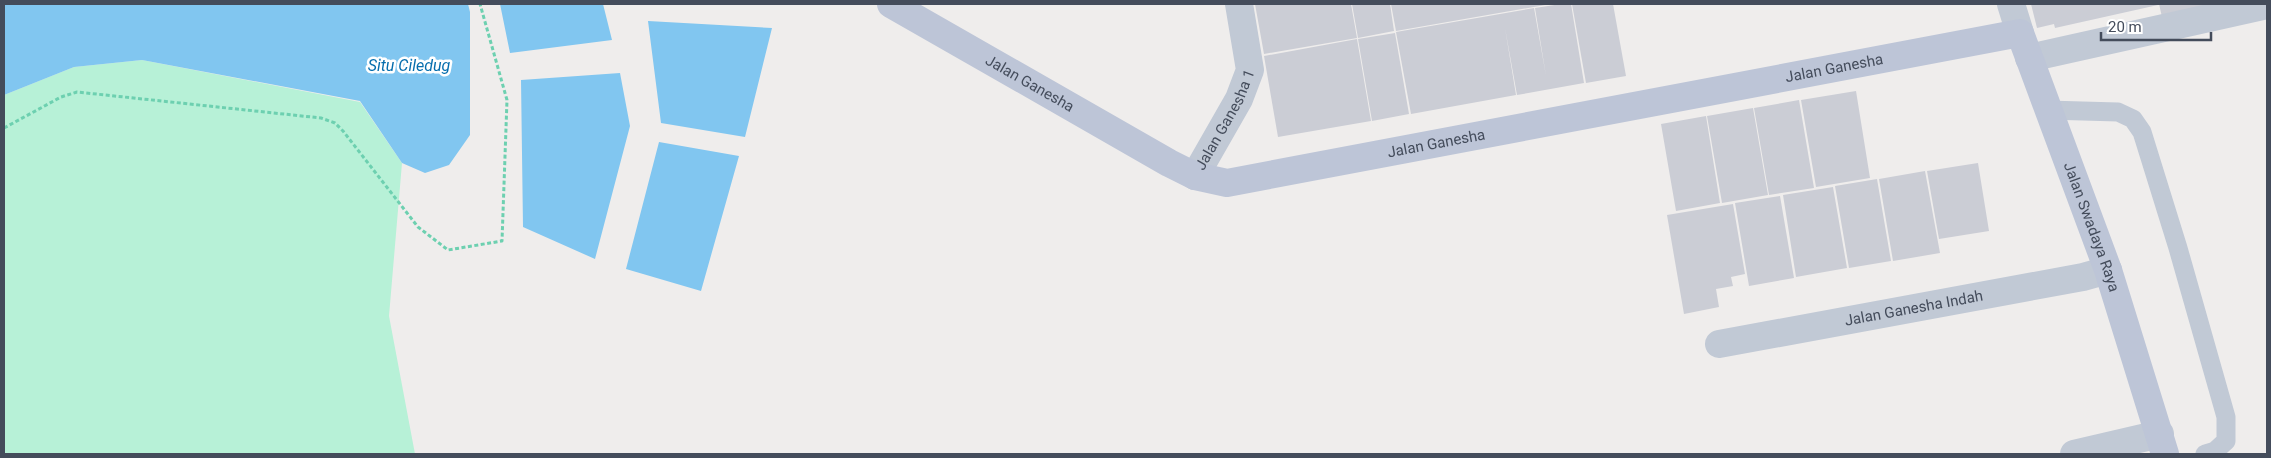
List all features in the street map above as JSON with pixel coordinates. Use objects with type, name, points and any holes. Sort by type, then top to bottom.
[{"type":"street","name":"Jalan Ganesha","points":[[891,4],[1195,176],[1227,183],[2020,33]]},
{"type":"street","name":"Jalan Ganesha 1","points":[[1195,176],[1239,99],[1250,70],[1239,4]]},
{"type":"street","name":"Jalan Swadaya Raya","points":[[2010,4],[2047,110],[2108,270],[2163,444]]},
{"type":"street","points":[[2029,58],[2267,5]]},
{"type":"street","name":"Jalan Ganesha Indah","points":[[1719,344],[2083,277],[2108,270]]},
{"type":"street","points":[[2074,454],[2163,444]]},
{"type":"lane","points":[[2047,110],[2118,112],[2133,119],[2142,132],[2178,248],[2226,417],[2226,441],[2215,451],[2205,454]]},
{"type":"path","points":[[4,128],[60,97],[77,92],[321,118],[334,123],[343,131],[418,227],[448,250],[502,241],[507,100],[480,4]]},
{"type":"green space","points":[[142,60],[360,102],[402,163],[389,316],[415,454],[4,454],[4,95],[74,67]]},
{"type":"water","name":"Situ Ciledug","points":[[4,4],[468,4],[470,12],[470,135],[449,165],[425,173],[402,163],[360,101],[142,60],[74,67],[4,95]]},
{"type":"water","points":[[500,4],[603,4],[612,40],[510,53]]},
{"type":"water","points":[[648,21],[772,28],[745,137],[661,123]]},
{"type":"water","points":[[620,73],[630,126],[595,259],[523,227],[521,80]]},
{"type":"water","points":[[659,142],[739,156],[701,291],[626,269]]},
{"type":"building","points":[[1255,4],[1351,4],[1357,38],[1264,54]]},
{"type":"building","points":[[1352,4],[1390,4],[1394,31],[1358,38]]},
{"type":"building","points":[[1391,4],[1545,4],[1545,5],[1396,31]]},
{"type":"building","points":[[1571,4],[1584,83],[1517,95],[1505,28],[1516,95],[1411,114],[1396,32],[1534,8],[1546,76],[1535,8]]},
{"type":"building","points":[[1572,4],[1613,4],[1626,76],[1586,83]]},
{"type":"building","points":[[2031,4],[2158,5],[2055,28],[2054,24],[2037,28]]},
{"type":"building","points":[[2159,4],[2216,4],[2162,17]]},
{"type":"building","points":[[1395,33],[1409,114],[1372,121],[1358,39]]},
{"type":"building","points":[[1357,39],[1371,121],[1278,137],[1264,56]]},
{"type":"building","points":[[1856,91],[1870,178],[1816,187],[1801,100]]},
{"type":"building","points":[[1799,100],[1814,188],[1769,195],[1754,108]]},
{"type":"building","points":[[1753,108],[1768,195],[1722,203],[1707,116]]},
{"type":"building","points":[[1706,116],[1720,203],[1676,211],[1661,124]]},
{"type":"building","points":[[1978,163],[1989,231],[1939,239],[1927,171]]},
{"type":"building","points":[[1925,171],[1940,253],[1893,261],[1879,179]]},
{"type":"building","points":[[1877,179],[1891,261],[1849,268],[1835,186]]},
{"type":"building","points":[[1833,187],[1847,268],[1796,277],[1783,195]]},
{"type":"building","points":[[1780,196],[1794,278],[1749,286],[1735,203]]},
{"type":"building","points":[[1733,204],[1745,274],[1731,277],[1733,286],[1716,289],[1719,307],[1684,314],[1667,215]]}]
